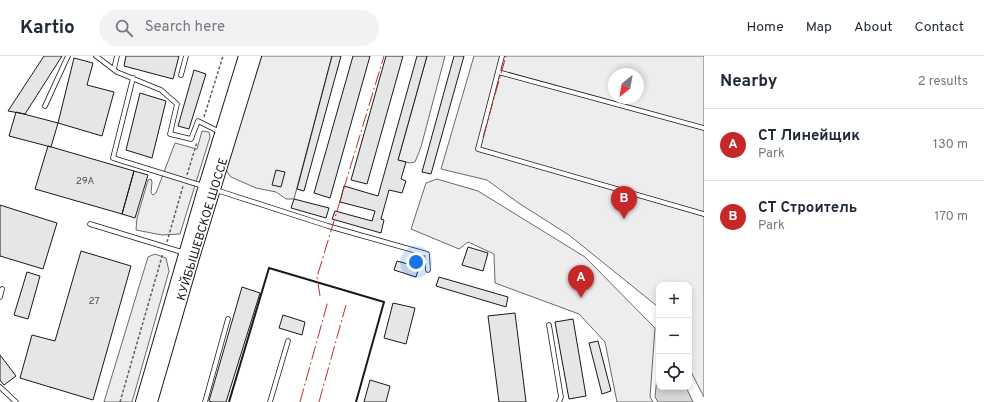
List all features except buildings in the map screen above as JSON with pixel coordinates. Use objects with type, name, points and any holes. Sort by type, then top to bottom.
[{"type":"main road","name":"КУЙБЫШЕВСКОЕ ШОССЕ","points":[[151,402],[209,188],[222,133],[245,56]]},
{"type":"main road","name":"КУЙБЫШЕВСКОЕ ШОССЕ","points":[[142,402],[185,253],[255,56]]},
{"type":"lane","points":[[46,106],[68,56]]},
{"type":"lane","points":[[96,56],[114,69],[161,90],[177,104],[170,134],[191,140],[198,121],[222,133]]},
{"type":"lane","points":[[114,69],[117,56]]},
{"type":"lane","points":[[181,75],[186,56]]},
{"type":"lane","points":[[502,56],[478,149],[704,214]]},
{"type":"lane","points":[[498,72],[704,128]]},
{"type":"lane","points":[[133,78],[113,158],[328,226],[427,254],[428,270]]},
{"type":"lane","points":[[90,224],[185,253]]},
{"type":"lane","points":[[0,297],[2,289]]},
{"type":"lane","points":[[205,402],[228,319]]},
{"type":"lane","points":[[549,325],[561,397],[559,402]]},
{"type":"lane","points":[[270,402],[288,341]]},
{"type":"lane","points":[[0,387],[16,402]]},
{"type":"path","points":[[120,402],[223,56]]},
{"type":"shaded area","points":[[260,56],[332,56],[294,199],[286,199],[276,192],[256,188],[231,177],[225,169]]},
{"type":"shaded area","points":[[427,56],[445,56],[421,147],[415,162],[410,163],[398,160]]},
{"type":"shaded area","points":[[474,56],[704,56],[704,397],[692,374],[692,282],[656,282],[656,305],[569,235],[520,204],[487,180],[441,169]]},
{"type":"shaded area","points":[[202,131],[209,132],[210,137],[180,234],[162,235],[136,230],[137,218],[148,180],[151,179],[152,182],[151,193],[153,195],[156,193],[175,143],[197,149]]},
{"type":"shaded area","points":[[437,179],[478,191],[585,257],[655,328],[650,397],[653,402],[617,402],[605,342],[579,314],[495,283],[494,254],[468,242],[459,249],[411,229],[426,183]]},
{"type":"shaded area","points":[[155,254],[166,258],[169,271],[132,402],[104,402],[148,257]]},
{"type":"shaded area","points":[[656,387],[656,390],[687,390],[693,402],[658,402],[655,397]]},
{"type":"wall","points":[[229,402],[269,268],[384,302],[356,402]]},
{"type":"power","points":[[320,296],[317,277],[384,56]]},
{"type":"power","points":[[483,137],[506,56]]},
{"type":"power","points":[[300,402],[328,301]]},
{"type":"power","points":[[319,402],[346,305]]},
{"type":"place","name":"СТ Строитель","points":[[624,219]]},
{"type":"place","name":"СТ Линейщик","points":[[581,298]]}]
